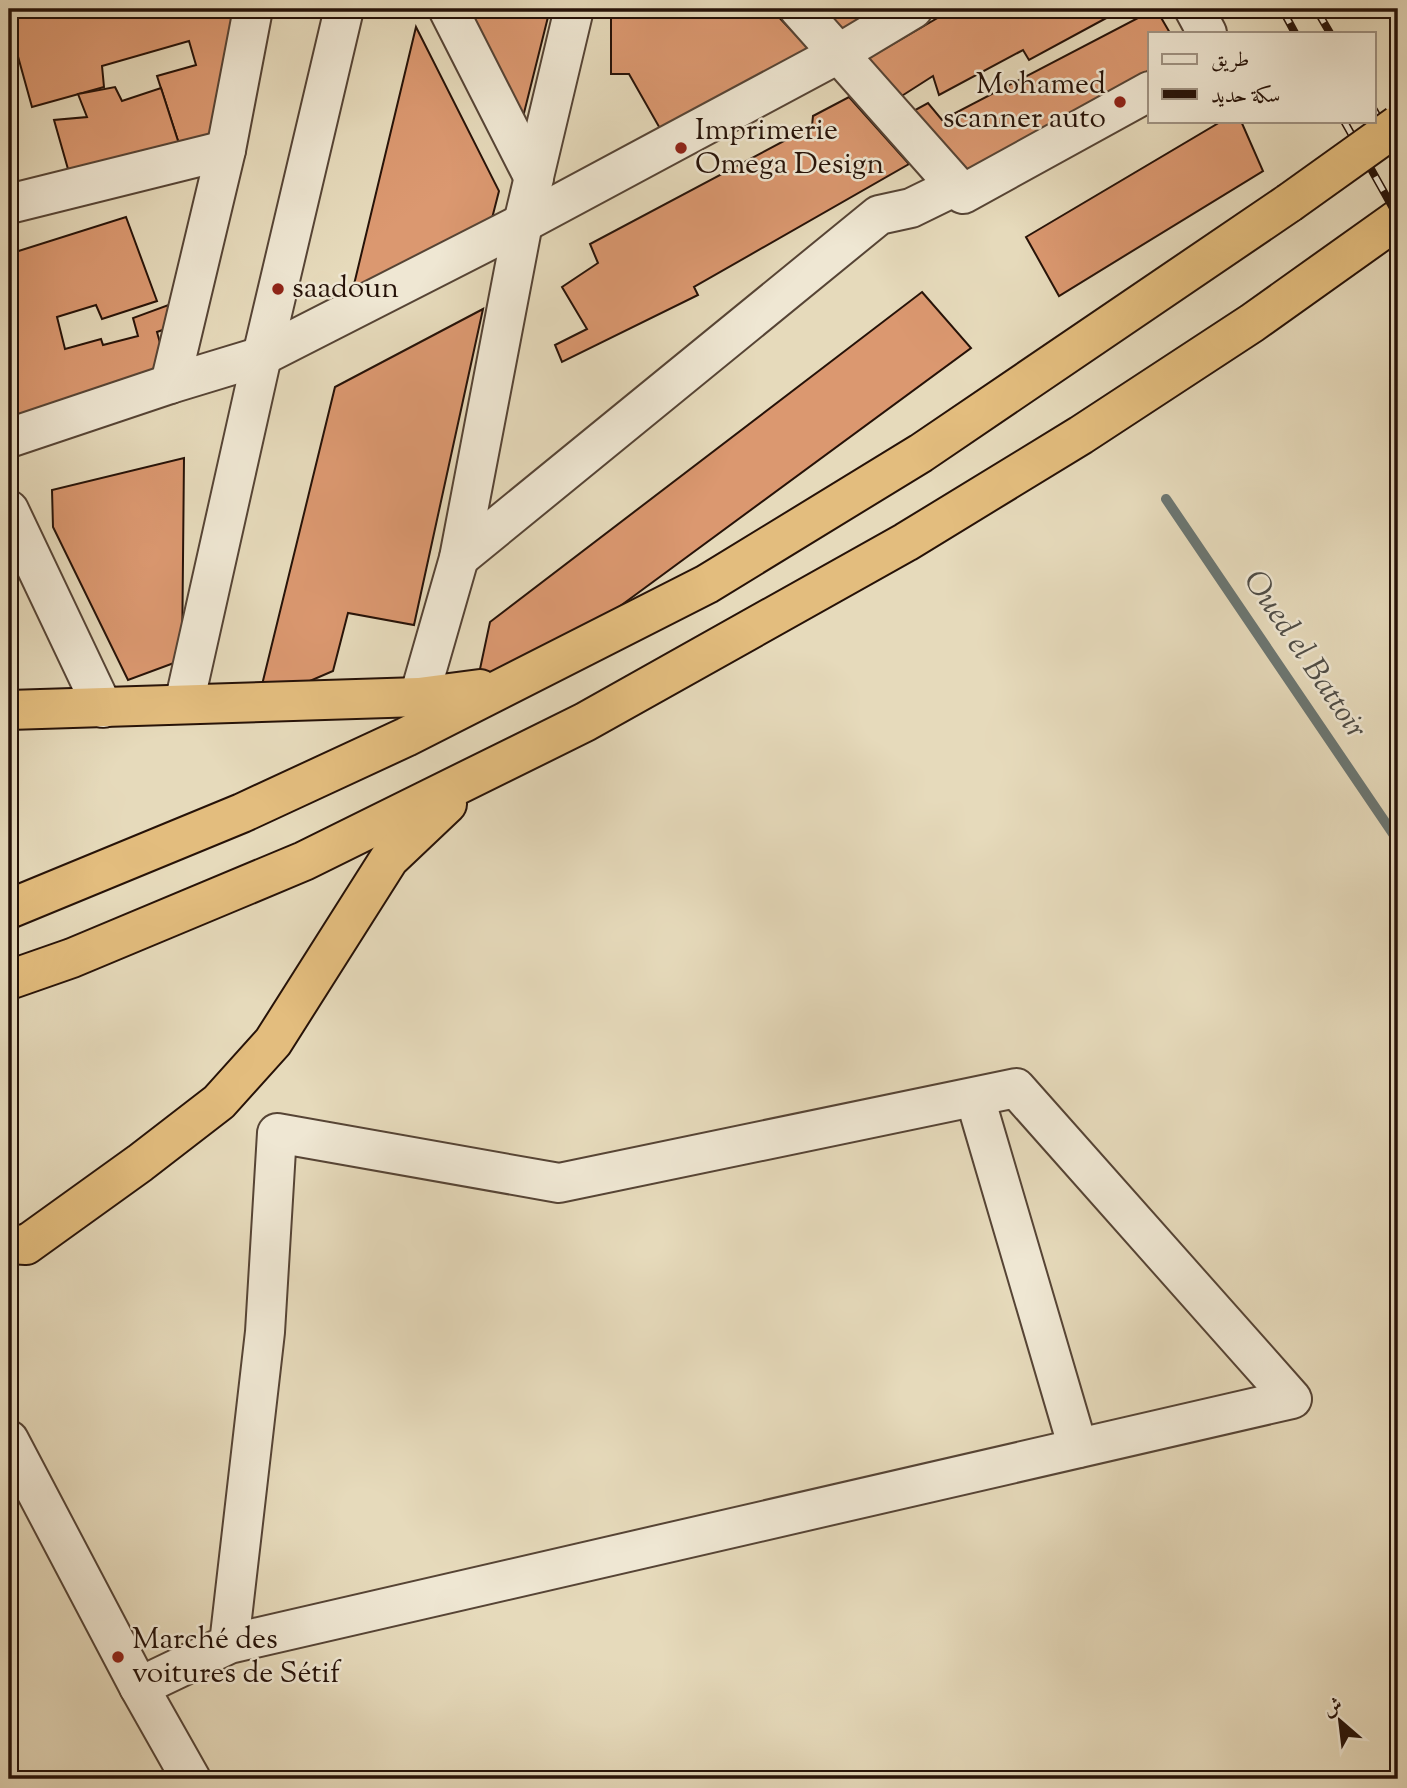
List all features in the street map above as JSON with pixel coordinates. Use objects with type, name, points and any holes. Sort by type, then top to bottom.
[{"type":"highway","points":[[9,908],[242,813],[406,737],[708,584],[921,453],[1290,203],[1398,125]]},
{"type":"highway","points":[[9,980],[72,958],[304,861],[585,722],[906,542],[1102,421],[1252,323],[1398,219]]},
{"type":"highway","points":[[9,710],[419,697],[513,684]]},
{"type":"highway","points":[[14,1249],[140,1163],[219,1102],[273,1042],[389,859],[432,816],[489,770]]},
{"type":"street","points":[[170,384],[226,150],[254,9]]},
{"type":"street","points":[[184,705],[262,356],[344,9]]},
{"type":"street","points":[[448,9],[534,178]]},
{"type":"street","points":[[419,697],[459,558],[523,223],[575,9]]},
{"type":"street","points":[[799,9],[963,194],[1148,92]]},
{"type":"street","points":[[9,438],[262,356],[523,223],[838,54],[913,9]]},
{"type":"street","points":[[1194,9],[1206,32]]},
{"type":"street","points":[[9,204],[226,150]]},
{"type":"street","points":[[459,558],[879,215],[911,208],[956,186]]},
{"type":"street","points":[[9,510],[103,708]]},
{"type":"street","points":[[139,1687],[229,1644],[1292,1399],[1016,1088],[559,1183],[277,1133],[265,1332],[229,1644]]},
{"type":"street","points":[[975,1098],[1078,1448]]},
{"type":"street","points":[[13,1460],[191,1779]]},
{"type":"building","points":[[27,9],[237,9],[217,137],[180,147],[157,76],[196,65],[189,41],[102,66],[104,87],[32,107],[17,53],[9,55],[9,14]]},
{"type":"building","points":[[464,9],[550,9],[522,121]]},
{"type":"building","points":[[611,9],[771,9],[813,53],[662,132],[629,74],[611,74]]},
{"type":"building","points":[[820,9],[894,9],[845,38]]},
{"type":"building","points":[[953,9],[1123,9],[1029,60],[1023,50],[939,95],[933,76],[897,99],[869,58]]},
{"type":"building","points":[[1132,9],[1156,9],[1169,32],[1148,32],[1148,71],[963,173],[906,115],[928,103],[942,120],[1140,17]]},
{"type":"building","points":[[416,27],[499,191],[489,230],[351,297]]},
{"type":"building","points":[[115,87],[122,101],[161,88],[180,147],[70,176],[54,120],[87,117],[78,94]]},
{"type":"building","points":[[849,97],[909,164],[694,287],[698,295],[562,362],[555,345],[587,329],[562,287],[598,263],[590,244],[812,126],[813,116]]},
{"type":"building","points":[[1220,122],[1241,122],[1263,171],[1059,296],[1026,237]]},
{"type":"building","points":[[126,217],[157,301],[102,319],[96,305],[57,317],[65,349],[101,339],[103,345],[138,336],[133,318],[182,300],[177,325],[157,332],[167,369],[17,429],[9,415],[9,254]]},
{"type":"building","points":[[922,292],[971,348],[574,640],[494,687],[480,669],[490,622]]},
{"type":"building","points":[[483,309],[414,625],[348,613],[333,671],[296,687],[261,689],[335,387]]},
{"type":"building","points":[[184,458],[182,660],[128,680],[53,527],[52,490]]},
{"type":"waterway","name":"Oued el Battoir","points":[[1166,499],[1398,841]]},
{"type":"railway","points":[[1282,9],[1294,32]]},
{"type":"railway","points":[[1316,9],[1329,32]]},
{"type":"railway","points":[[1376,114],[1398,153]]},
{"type":"railway","points":[[1345,122],[1398,217]]},
{"type":"place","name":"Mohamed scanner auto","points":[[1120,102]]},
{"type":"place","name":"Imprimerie Omega Design","points":[[681,148]]},
{"type":"place","name":"saadoun","points":[[278,289]]},
{"type":"place","name":"Marché des voitures de Sétif","points":[[118,1657]]}]
